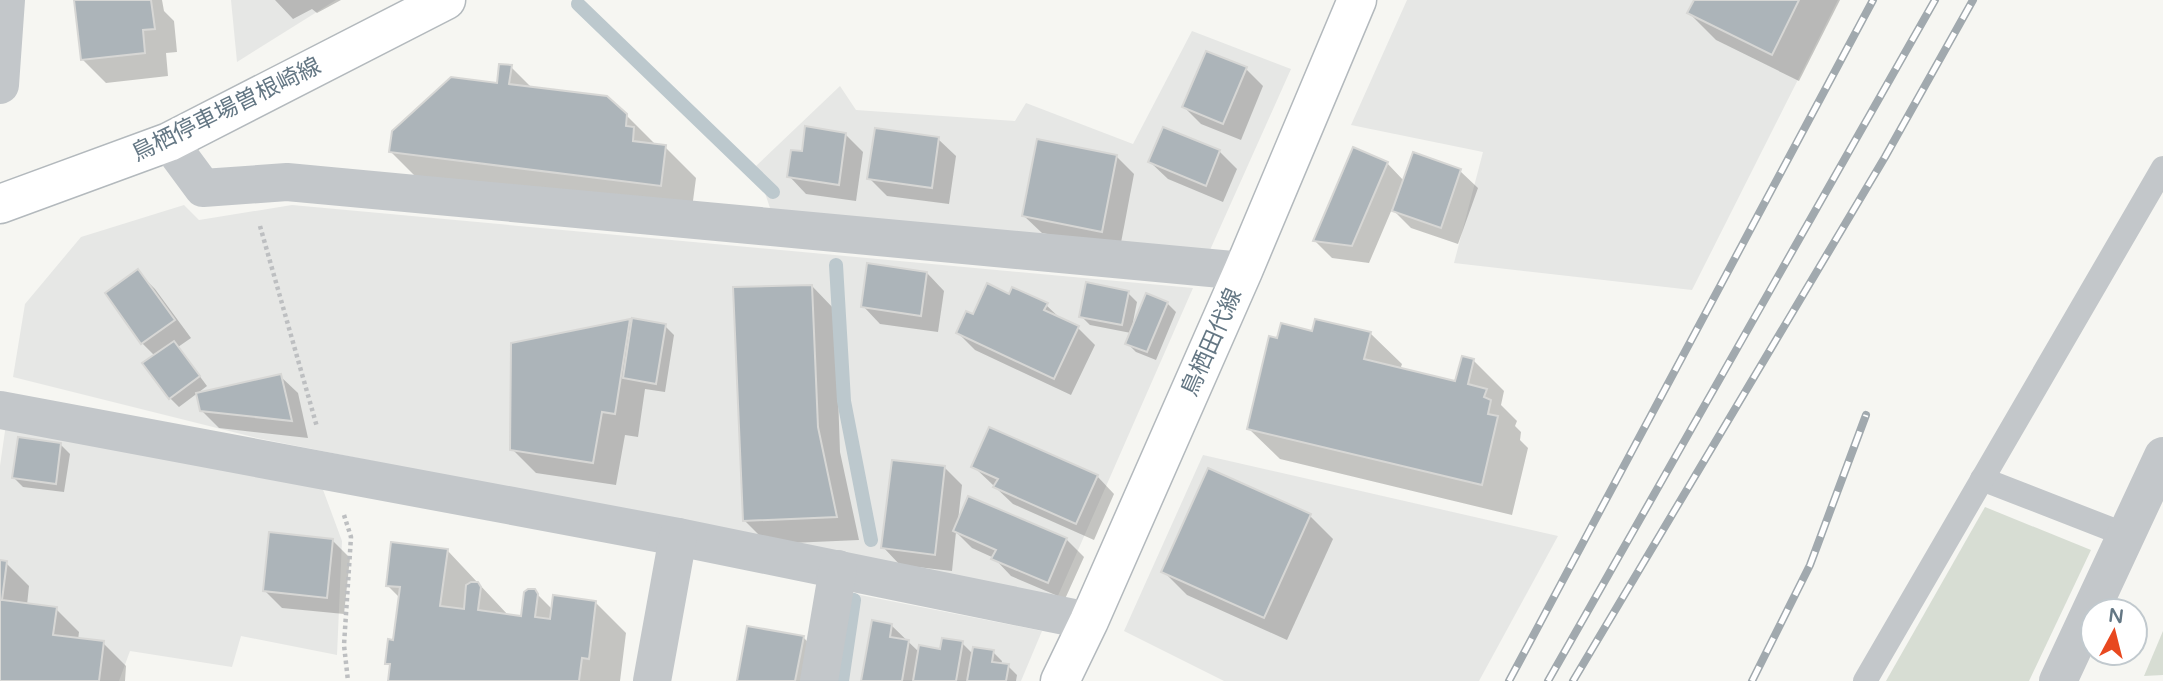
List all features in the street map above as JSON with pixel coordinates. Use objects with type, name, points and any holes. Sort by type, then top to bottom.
[{"type":"main road","name":"鳥栖停車場曽根崎線","points":[[0,204],[169,142],[446,0]]},
{"type":"main road","name":"鳥栖田代線","points":[[1060,681],[1243,271],[1357,0]]},
{"type":"street","points":[[0,85],[6,0]]},
{"type":"street","points":[[169,142],[203,188],[287,182],[1243,271]]},
{"type":"street","points":[[0,410],[678,537],[1089,621]]},
{"type":"street","points":[[2058,681],[2163,456]]},
{"type":"street","points":[[652,681],[678,537]]},
{"type":"street","points":[[819,681],[838,569]]},
{"type":"lane","points":[[1865,681],[2163,168]]},
{"type":"lane","points":[[1982,479],[2126,535]]},
{"type":"shaded area","points":[[231,0],[336,0],[237,62]]},
{"type":"shaded area","points":[[1407,0],[1838,0],[1692,290],[1454,263],[1483,152],[1351,125]]},
{"type":"shaded area","points":[[1192,31],[1291,69],[1210,250],[771,211],[756,166],[840,86],[856,110],[1015,121],[1026,103],[1133,144]]},
{"type":"shaded area","points":[[184,205],[199,220],[292,205],[1193,288],[1057,598],[257,438],[13,377],[25,304],[81,237]]},
{"type":"shaded area","points":[[6,424],[322,487],[342,541],[337,655],[241,636],[232,667],[130,651],[119,681],[0,681],[0,466]]},
{"type":"shaded area","points":[[1203,455],[1558,536],[1479,681],[1224,681],[1124,631]]},
{"type":"shaded area","points":[[1985,507],[2091,550],[2029,681],[1886,681]]},
{"type":"shaded area","points":[[845,592],[1042,631],[1021,681],[834,681]]},
{"type":"shaded area","points":[[2163,631],[2163,675],[2144,676]]},
{"type":"building","points":[[74,0],[151,0],[155,29],[143,30],[145,53],[81,60]]},
{"type":"building","points":[[1694,0],[1799,0],[1772,55],[1687,13]]},
{"type":"building","points":[[1206,51],[1247,67],[1223,124],[1182,107]]},
{"type":"building","points":[[499,64],[512,65],[509,84],[607,96],[627,114],[626,126],[634,127],[633,141],[666,145],[661,186],[389,152],[392,131],[451,77],[497,83]]},
{"type":"building","points":[[805,126],[846,133],[839,185],[787,177],[791,150],[802,151]]},
{"type":"building","points":[[1163,127],[1220,150],[1206,186],[1148,162]]},
{"type":"building","points":[[875,128],[939,137],[932,188],[867,179]]},
{"type":"building","points":[[1037,139],[1117,155],[1102,232],[1022,216]]},
{"type":"building","points":[[1353,147],[1388,162],[1352,246],[1313,241]]},
{"type":"building","points":[[1413,152],[1461,169],[1441,228],[1392,211]]},
{"type":"building","points":[[867,263],[927,272],[921,316],[861,307]]},
{"type":"building","points":[[138,269],[175,320],[141,344],[105,293]]},
{"type":"building","points":[[1086,282],[1129,291],[1122,325],[1079,317]]},
{"type":"building","points":[[987,283],[1009,294],[1012,287],[1048,303],[1044,310],[1079,326],[1054,379],[956,333],[966,311],[973,314]]},
{"type":"building","points":[[812,285],[818,427],[837,517],[743,521],[733,287]]},
{"type":"building","points":[[1146,293],[1168,302],[1147,352],[1125,344]]},
{"type":"building","points":[[632,318],[666,324],[656,384],[623,378]]},
{"type":"building","points":[[630,319],[615,414],[602,412],[593,463],[510,450],[511,343]]},
{"type":"building","points":[[1315,319],[1371,332],[1364,359],[1455,381],[1462,356],[1474,359],[1468,384],[1487,389],[1484,397],[1491,400],[1488,414],[1498,416],[1482,485],[1247,429],[1269,336],[1277,338],[1281,323],[1312,331]]},
{"type":"building","points":[[174,341],[200,376],[169,399],[142,363]]},
{"type":"building","points":[[281,374],[292,421],[200,411],[196,393]]},
{"type":"building","points":[[989,427],[1098,475],[1076,524],[993,487],[998,479],[971,467]]},
{"type":"building","points":[[18,437],[61,443],[56,484],[12,478]]},
{"type":"building","points":[[892,460],[945,466],[935,555],[881,548]]},
{"type":"building","points":[[1208,468],[1311,514],[1264,618],[1161,572]]},
{"type":"building","points":[[968,496],[1067,538],[1048,583],[991,559],[996,550],[953,531]]},
{"type":"building","points":[[269,532],[333,539],[327,598],[263,591]]},
{"type":"building","points":[[391,542],[448,549],[440,606],[464,609],[466,585],[471,582],[478,582],[481,587],[478,610],[521,616],[524,592],[528,589],[535,589],[538,594],[535,617],[550,619],[553,595],[596,601],[589,659],[582,658],[579,681],[388,681],[390,664],[385,664],[388,639],[393,640],[400,587],[386,586]]},
{"type":"building","points":[[0,560],[7,561],[2,600],[57,607],[53,635],[104,641],[99,681],[0,681]]},
{"type":"building","points":[[872,620],[892,624],[890,637],[909,640],[902,681],[861,681]]},
{"type":"building","points":[[747,626],[804,636],[795,681],[737,681]]},
{"type":"building","points":[[942,638],[963,641],[956,681],[913,681],[919,645],[940,649]]},
{"type":"building","points":[[973,647],[994,650],[992,662],[1009,664],[1006,681],[967,681]]},
{"type":"waterway","points":[[578,4],[773,192]]},
{"type":"waterway","points":[[836,265],[844,401],[871,540]]},
{"type":"waterway","points":[[842,681],[854,600]]},
{"type":"railway","points":[[1509,681],[1873,0]]},
{"type":"railway","points":[[1548,681],[1935,0]]},
{"type":"railway","points":[[1573,681],[1885,157],[1973,0]]},
{"type":"railway","points":[[1752,681],[1810,565],[1866,415]]}]
